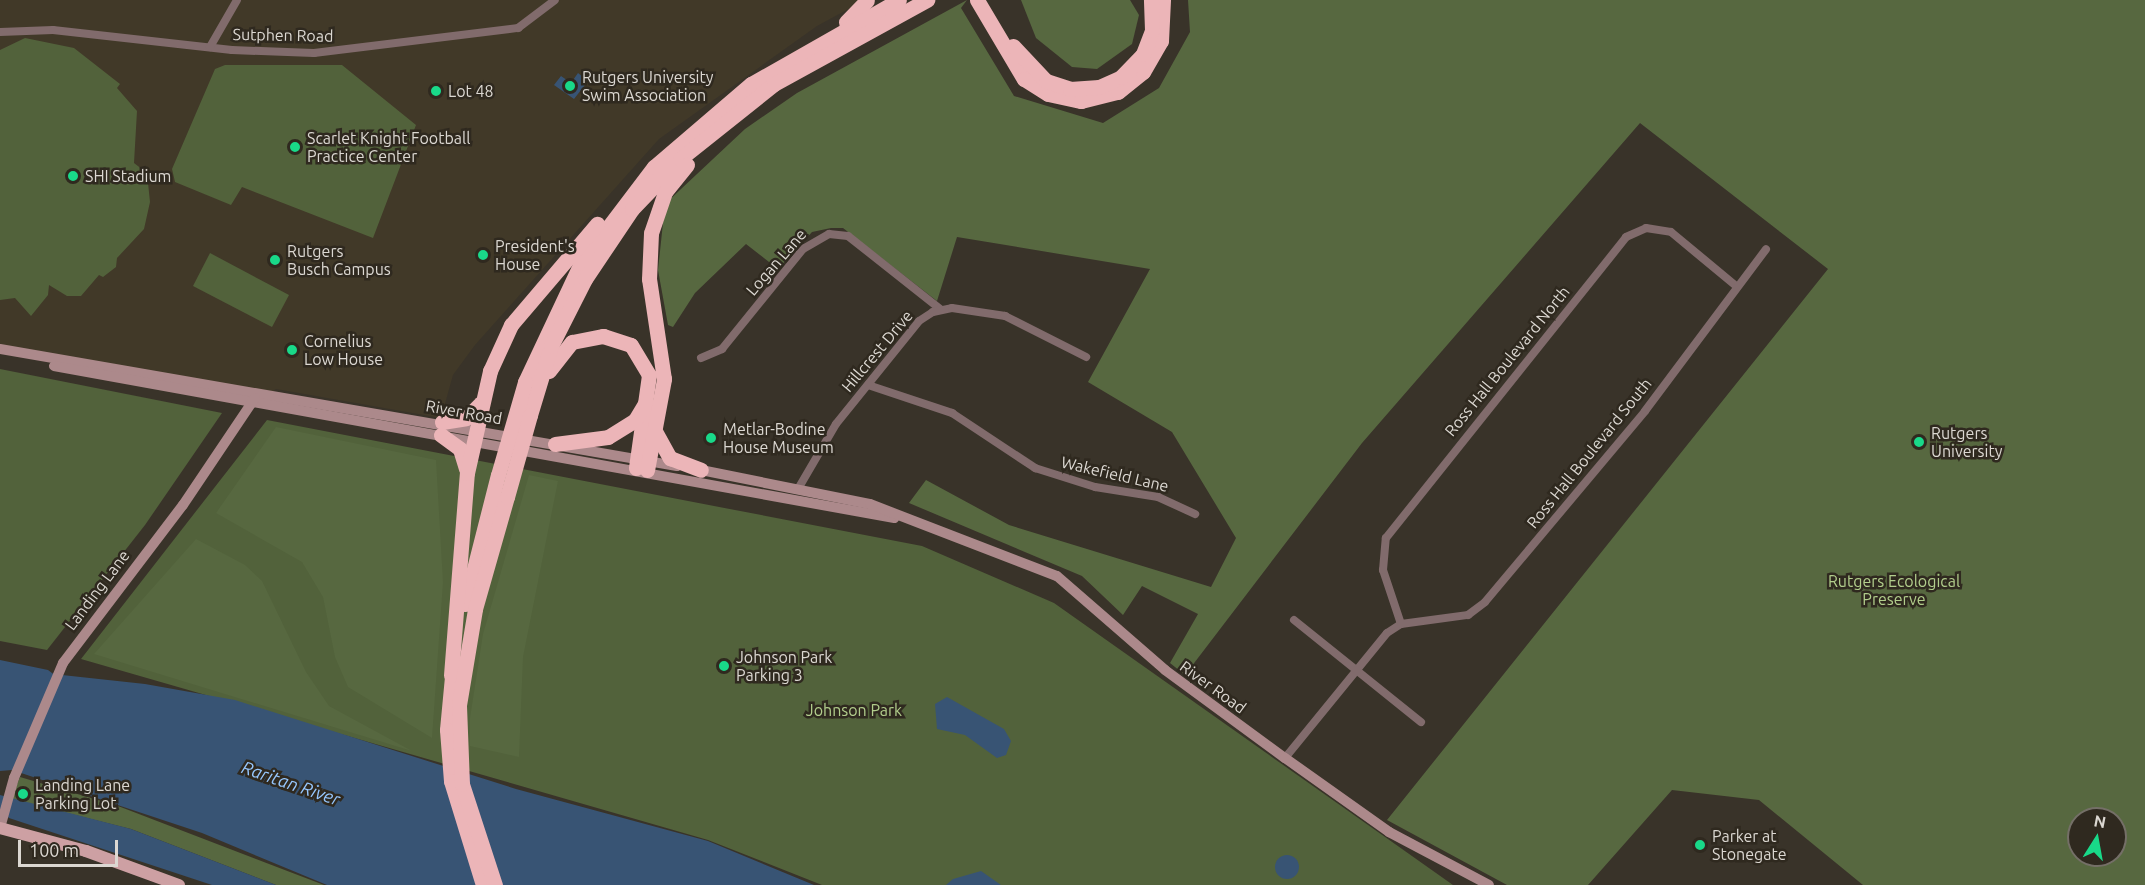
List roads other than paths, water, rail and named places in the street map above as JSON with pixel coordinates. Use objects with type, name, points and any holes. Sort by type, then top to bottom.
[{"type":"highway","points":[[832,36],[867,0]]},
{"type":"highway","points":[[461,630],[507,497],[551,346],[585,279],[641,181],[732,98],[832,36],[898,0]]},
{"type":"highway","points":[[495,885],[470,818],[459,756],[461,630],[467,473],[483,398],[511,325],[629,204],[737,110],[804,66],[927,0]]},
{"type":"highway","points":[[976,0],[1024,79],[1048,94],[1082,101],[1118,92],[1143,72],[1161,41],[1163,0]]},
{"type":"highway","points":[[988,0],[1032,71],[1055,85],[1085,90],[1111,83],[1138,60],[1152,30],[1151,0]]},
{"type":"highway","points":[[643,464],[655,430],[663,362],[649,279],[651,233],[665,192],[737,110]]},
{"type":"highway","points":[[483,885],[451,781],[451,675],[498,475],[525,382],[577,256]]},
{"type":"highway","points":[[530,415],[555,358],[572,342],[603,336],[631,345],[643,360],[649,397],[643,464]]},
{"type":"highway","points":[[555,444],[608,437],[635,420],[649,397]]},
{"type":"highway","points":[[467,473],[460,449],[441,429],[466,418],[483,398]]},
{"type":"highway","points":[[655,430],[670,458],[701,470]]},
{"type":"main road","points":[[0,828],[86,850],[179,885]]},
{"type":"street","points":[[210,47],[237,0]]},
{"type":"street","name":"Sutphen Road","points":[[0,32],[53,30],[210,47],[300,53],[407,44],[519,28],[555,0]]},
{"type":"street","name":"Ross Hall Boulevard North","points":[[1401,624],[1383,570],[1386,538],[1626,237],[1646,228],[1671,232],[1736,286]]},
{"type":"street","name":"Logan Lane","points":[[701,358],[722,349],[810,241],[829,234],[848,236],[940,309]]},
{"type":"street","name":"Ross Hall Boulevard South","points":[[1401,624],[1456,619],[1485,602],[1645,411],[1736,286],[1766,249]]},
{"type":"street","points":[[940,309],[1005,316],[1086,357]]},
{"type":"street","name":"Hillcrest Drive","points":[[798,489],[836,424],[919,321],[940,309]]},
{"type":"street","name":"River Road","points":[[0,349],[256,392],[441,429]]},
{"type":"street","name":"River Road","points":[[0,349],[75,372],[254,405],[555,444],[918,523]]},
{"type":"street","name":"Wakefield Lane","points":[[868,385],[952,413],[1035,468],[1095,487],[1158,497],[1196,514]]},
{"type":"street","name":"Landing Lane","points":[[0,828],[2,810],[56,676],[254,405],[256,392]]},
{"type":"street","name":"River Road","points":[[475,434],[643,464],[701,470],[870,504],[1058,576],[1164,670],[1285,758],[1398,838],[1489,885]]},
{"type":"street","points":[[1294,620],[1420,723]]},
{"type":"street","points":[[1285,758],[1353,670],[1401,624]]},
{"type":"water","name":"Rutgers University Swim Association","points":[[578,73],[588,81],[574,99],[554,85],[561,76],[571,83]]},
{"type":"water","name":"Raritan River","points":[[0,660],[48,670],[60,679],[62,675],[145,684],[235,700],[516,789],[708,841],[814,885],[327,885],[202,833],[12,770],[0,771]]},
{"type":"water","points":[[947,697],[1004,729],[1011,741],[1006,755],[997,758],[965,735],[937,729],[935,704]]},
{"type":"water","points":[[0,795],[131,829],[276,885],[212,885],[9,818],[0,809]]},
{"type":"water","points":[[1287,855],[1296,858],[1299,867],[1296,876],[1287,879],[1278,876],[1275,867],[1278,858]]},
{"type":"water","points":[[981,871],[1001,885],[946,885],[953,879]]},
{"type":"place","name":"Rutgers University Swim Association","points":[[570,86]]},
{"type":"place","name":"Lot 48","points":[[436,91]]},
{"type":"place","name":"Scarlet Knight Football Practice Center","points":[[295,147]]},
{"type":"place","name":"SHI Stadium","points":[[73,176]]},
{"type":"place","name":"President's House","points":[[483,255]]},
{"type":"place","name":"Rutgers Busch Campus","points":[[275,260]]},
{"type":"place","name":"Cornelius Low House","points":[[292,350]]},
{"type":"place","name":"Metlar-Bodine House Museum","points":[[711,438]]},
{"type":"place","name":"Rutgers University","points":[[1919,442]]},
{"type":"place","name":"Johnson Park Parking 3","points":[[724,666]]},
{"type":"place","name":"Landing Lane Parking Lot","points":[[23,794]]},
{"type":"place","name":"Parker at Stonegate","points":[[1700,845]]},
{"type":"park label","name":"Rutgers Ecological Preserve","points":[[1894,590]]},
{"type":"park label","name":"Johnson Park","points":[[854,710]]}]
